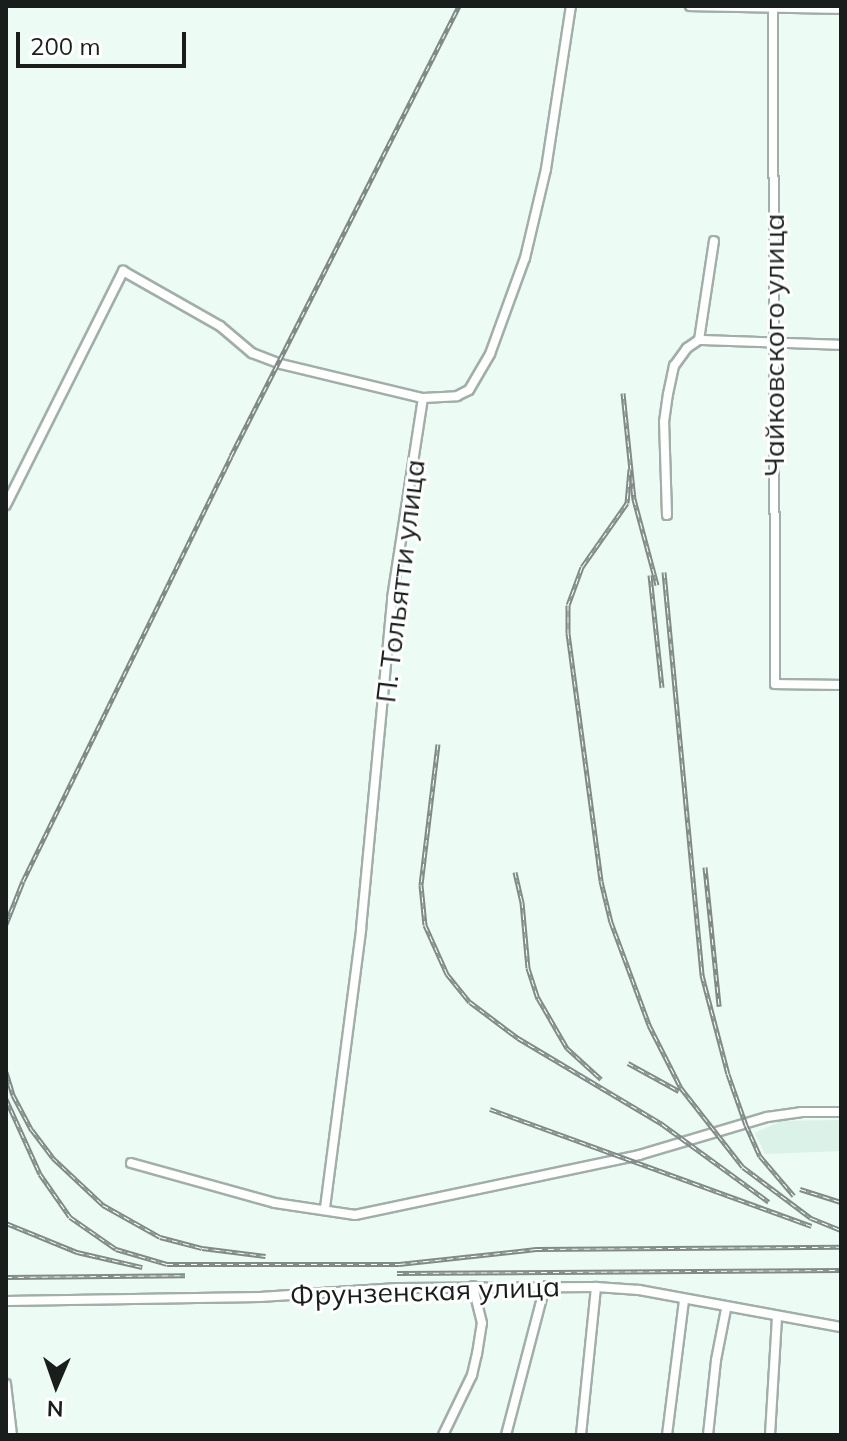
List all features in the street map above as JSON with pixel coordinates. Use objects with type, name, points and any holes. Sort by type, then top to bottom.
[{"type":"street","points":[[6,505],[123,271],[220,326],[252,353],[281,364],[423,398],[457,396],[469,390],[490,354],[525,258],[546,169],[571,6]]},
{"type":"street","points":[[690,6],[841,9]]},
{"type":"street","name":"Чайковского улица","points":[[774,8],[772,344],[775,684],[841,685]]},
{"type":"street","points":[[699,340],[714,241]]},
{"type":"street","points":[[667,515],[664,422],[674,366],[687,348],[699,340],[841,345]]},
{"type":"street","name":"П. Тольятти улица","points":[[325,1208],[363,915],[392,598],[423,398]]},
{"type":"street","points":[[131,1163],[275,1203],[325,1208],[344,1216],[639,1155],[767,1117],[801,1112],[841,1112]]},
{"type":"street","points":[[443,1435],[472,1375],[477,1354],[482,1323],[473,1286]]},
{"type":"street","name":"Фрунзенская улица","points":[[6,1301],[260,1297],[473,1286],[596,1287],[639,1290],[726,1309],[841,1327]]},
{"type":"street","points":[[506,1435],[545,1286]]},
{"type":"street","points":[[581,1435],[596,1287]]},
{"type":"street","points":[[667,1435],[684,1301]]},
{"type":"street","points":[[708,1435],[716,1360],[726,1309]]},
{"type":"street","points":[[770,1435],[777,1318]]},
{"type":"street","points":[[6,1384],[12,1435]]},
{"type":"shaded area","points":[[841,1120],[841,1151],[765,1154],[755,1133],[781,1121]]},
{"type":"railway","points":[[6,924],[23,881],[231,456],[459,6]]},
{"type":"railway","points":[[623,393],[634,499],[657,585]]},
{"type":"railway","points":[[630,469],[627,503],[582,567],[568,605],[568,633],[601,881],[611,922],[649,1025],[681,1088],[743,1167],[811,1218],[841,1230]]},
{"type":"railway","points":[[664,572],[702,975],[728,1074],[746,1125],[760,1156],[794,1196]]},
{"type":"railway","points":[[650,575],[662,687]]},
{"type":"railway","points":[[438,744],[421,885],[425,925],[447,974],[470,1002],[518,1038],[662,1124],[769,1202]]},
{"type":"railway","points":[[705,867],[719,1006]]},
{"type":"railway","points":[[515,872],[522,902],[528,968],[538,998],[567,1048],[601,1079]]},
{"type":"railway","points":[[628,1063],[679,1091]]},
{"type":"railway","points":[[6,1072],[13,1095],[32,1130],[53,1158],[103,1205],[160,1237],[202,1248],[266,1256]]},
{"type":"railway","points":[[6,1099],[40,1174],[70,1217],[116,1249],[167,1264],[399,1264],[536,1249],[841,1247]]},
{"type":"railway","points":[[490,1109],[811,1226]]},
{"type":"railway","points":[[800,1189],[841,1202]]},
{"type":"railway","points":[[6,1223],[77,1252],[142,1267]]},
{"type":"railway","points":[[397,1273],[841,1270]]},
{"type":"railway","points":[[6,1277],[185,1275]]}]
